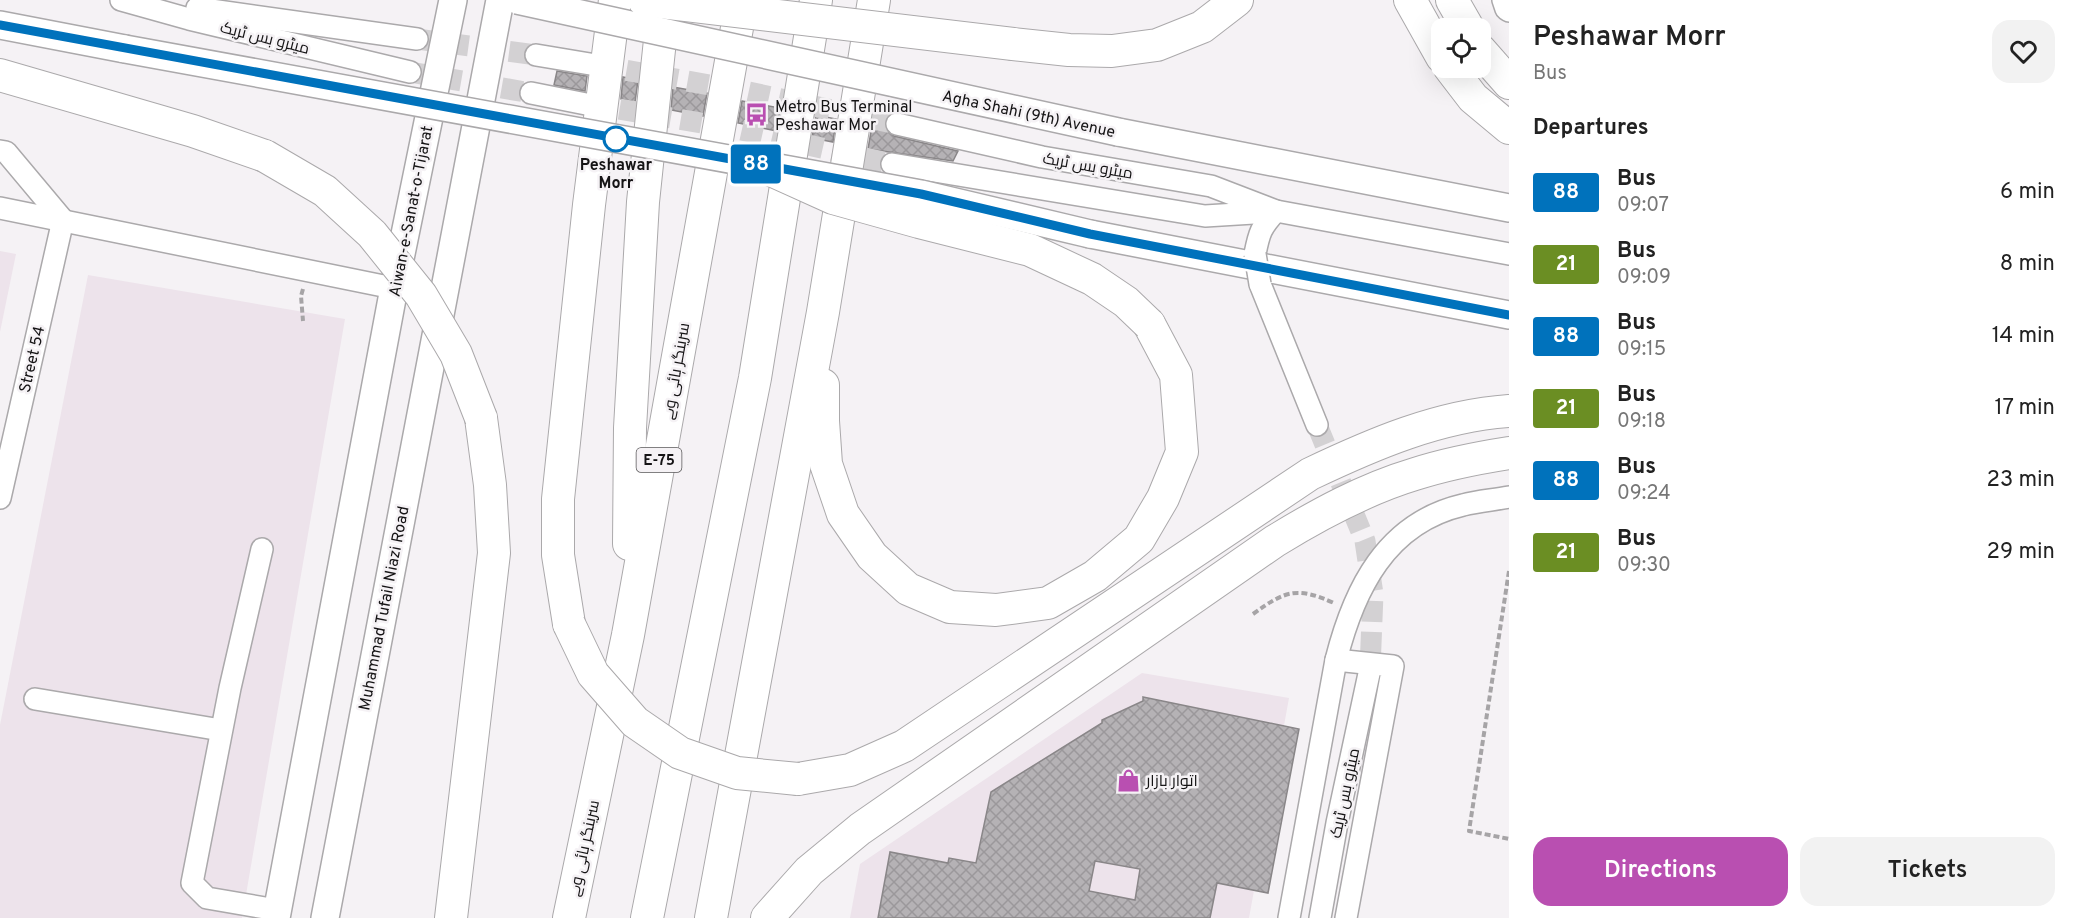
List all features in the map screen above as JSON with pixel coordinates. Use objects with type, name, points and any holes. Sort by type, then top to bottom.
[{"type":"highway","points":[[615,0],[589,205],[558,499],[558,555],[569,624],[593,674],[635,722],[680,753],[737,773],[798,779],[850,770],[904,747],[1310,474],[1364,448],[1413,430],[1479,413],[1509,411]]},
{"type":"highway","points":[[644,0],[1013,44],[1069,50],[1112,51],[1157,45],[1202,27],[1237,0]]},
{"type":"highway","points":[[628,635],[631,416],[643,202],[664,0]]},
{"type":"highway","name":"سرینگر ہائی وے","points":[[568,918],[628,635],[742,0]]},
{"type":"highway","points":[[647,918],[755,378],[816,0]]},
{"type":"highway","points":[[711,918],[823,312],[874,0]]},
{"type":"highway","points":[[1410,0],[1431,37]]},
{"type":"highway","points":[[1452,0],[1462,18]]},
{"type":"highway","points":[[1491,63],[1509,83]]},
{"type":"highway","points":[[0,75],[193,131],[265,156],[325,191],[372,234],[421,295],[456,354],[481,417],[490,484],[494,553],[451,918]]},
{"type":"highway","points":[[1458,78],[1473,98],[1509,128]]},
{"type":"highway","points":[[760,165],[833,198],[1030,249],[1092,279],[1126,302],[1149,324],[1176,375],[1182,452],[1163,498],[1139,538],[1095,576],[1048,603],[996,610],[950,607],[908,589],[872,556],[843,514],[826,464],[823,422],[823,312]]},
{"type":"highway","points":[[767,918],[810,871],[860,830],[1275,541],[1319,514],[1372,489],[1467,460],[1509,453]]},
{"type":"main road","name":"Aiwan-e-Sanat-o-Tijarat","points":[[276,914],[394,288],[453,0]]},
{"type":"main road","points":[[442,298],[500,0]]},
{"type":"main road","name":"Agha Shahi (9th) Avenue","points":[[517,0],[1118,132],[1509,208]]},
{"type":"main road","points":[[0,25],[921,194],[1090,234],[1509,315]]},
{"type":"main road","name":"Muhammad Tufail Niazi Road","points":[[324,918],[442,298]]},
{"type":"street","name":"میٹرو بس ٹریک","points":[[121,0],[189,19],[410,72]]},
{"type":"street","name":"میٹرو بس ٹریک","points":[[137,0],[417,39]]},
{"type":"street","points":[[536,55],[596,65]]},
{"type":"street","points":[[531,93],[586,104]]},
{"type":"street","name":"میٹرو بس ٹریک","points":[[897,124],[1042,157],[1211,186],[1276,211],[1509,254]]},
{"type":"street","points":[[0,151],[6,152],[63,220]]},
{"type":"street","name":"میٹرو بس ٹریک","points":[[892,164],[1205,216],[1276,211]]},
{"type":"street","points":[[0,208],[442,298]]},
{"type":"street","points":[[1276,211],[1263,225],[1258,235],[1255,254],[1260,284],[1317,425]]},
{"type":"street","name":"Street 54","points":[[0,498],[63,220]]},
{"type":"street","points":[[1289,918],[1336,660],[1346,622],[1361,587],[1380,557],[1402,535],[1430,517],[1462,505],[1509,497]]},
{"type":"street","points":[[262,549],[221,730],[192,883],[207,898],[276,914]]},
{"type":"street","points":[[1336,660],[1393,666],[1346,918]]},
{"type":"street","name":"میٹرو بس ٹریک","points":[[1320,918],[1337,823],[1370,669]]},
{"type":"street","points":[[35,699],[221,730]]},
{"type":"path","points":[[303,321],[300,296],[308,270]]},
{"type":"path","points":[[1509,571],[1469,831],[1509,839]]},
{"type":"path","points":[[1253,614],[1276,597],[1287,593],[1304,593],[1351,611]]},
{"type":"shaded area","points":[[0,251],[16,254],[0,332]]},
{"type":"shaded area","points":[[88,275],[345,319],[242,918],[0,918],[0,725]]},
{"type":"shaded area","name":"اتوار بازار","points":[[1142,673],[1289,698],[1249,918],[850,918],[860,864]]},
{"type":"building","points":[[557,71],[587,76],[585,91],[554,85]]},
{"type":"building","points":[[623,77],[638,80],[635,102],[621,99]]},
{"type":"building","points":[[673,87],[707,93],[703,116],[671,110]]},
{"type":"building","points":[[742,101],[780,108],[777,131],[738,123]]},
{"type":"building","points":[[816,115],[836,119],[833,142],[812,138]]},
{"type":"building","points":[[872,126],[886,129],[894,136],[958,151],[953,161],[868,149]]},
{"type":"building","name":"اتوار بازار","points":[[1143,697],[1299,729],[1268,893],[1217,883],[1210,918],[878,918],[890,852],[948,863],[949,858],[976,863],[991,792],[1102,723],[1102,720],[1143,701]],"holes":[[[1095,861],[1140,869],[1135,900],[1089,891]]]},
{"type":"tunnel","points":[[417,39],[536,55]]},
{"type":"tunnel","points":[[596,65],[744,91],[897,124]]},
{"type":"tunnel","points":[[410,72],[531,93]]},
{"type":"tunnel","points":[[589,104],[737,129],[892,164]]},
{"type":"tunnel","points":[[1317,425],[1365,541],[1373,594],[1370,669]]},
{"type":"bus line","name":"88","points":[[0,25],[921,194],[1090,234],[1509,315]]},
{"type":"place","name":"Metro Bus Terminal Peshawar Mor","points":[[757,115]]},
{"type":"place","name":"Peshawar Morr","points":[[616,139]]},
{"type":"place","name":"اتوار بازار","points":[[1128,780]]}]
